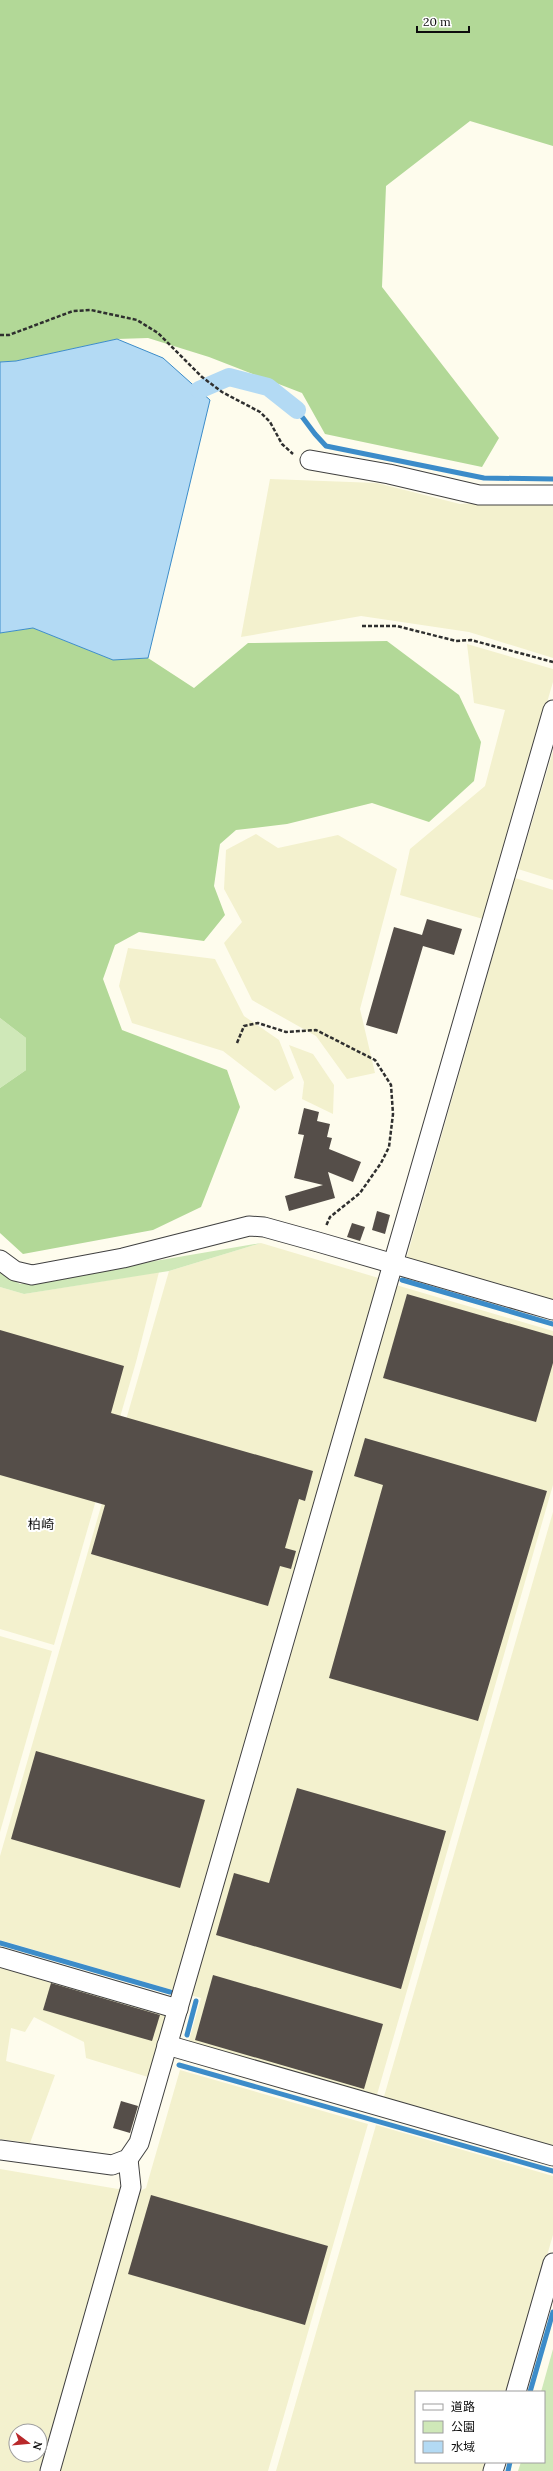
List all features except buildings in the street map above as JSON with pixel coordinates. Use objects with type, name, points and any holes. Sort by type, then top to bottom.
[{"type":"street","points":[[310,460],[389,474],[479,495],[553,495]]},
{"type":"street","points":[[0,2150],[112,2165],[128,2159],[139,2143],[553,710]]},
{"type":"street","points":[[0,1260],[16,1271],[32,1275],[123,1258],[250,1226],[264,1227],[553,1310]]},
{"type":"street","points":[[0,1957],[178,2009]]},
{"type":"street","points":[[167,2045],[553,2156]]},
{"type":"street","points":[[50,2471],[131,2187],[128,2159]]},
{"type":"street","points":[[516,2391],[553,2263]]},
{"type":"path","points":[[0,334],[9,335],[73,311],[91,310],[137,320],[158,332],[202,377],[222,392],[260,412],[270,422],[282,444],[293,454],[310,460]]},
{"type":"path","points":[[362,626],[397,626],[456,641],[471,640],[553,662]]},
{"type":"path","points":[[237,1043],[244,1026],[258,1023],[286,1032],[316,1030],[375,1060],[391,1085],[393,1114],[386,1152],[360,1193],[330,1217],[318,1242]]},
{"type":"shaded area","points":[[270,479],[377,483],[460,504],[553,499],[553,658],[469,632],[361,616],[241,637]]},
{"type":"shaded area","points":[[467,644],[553,669],[553,682],[483,919],[400,895],[410,849],[485,786],[505,710],[474,703]]},
{"type":"shaded area","points":[[553,751],[553,880],[518,869]]},
{"type":"shaded area","points":[[256,834],[278,848],[338,835],[397,869],[360,1009],[375,1073],[347,1079],[316,1036],[252,1000],[224,943],[242,922],[224,889],[226,850]]},
{"type":"shaded area","points":[[515,878],[553,890],[553,1302],[406,1260]]},
{"type":"shaded area","points":[[128,948],[215,959],[244,1016],[279,1040],[294,1078],[275,1091],[223,1051],[132,1023],[119,986]]},
{"type":"shaded area","points":[[289,1045],[313,1054],[334,1085],[333,1114],[302,1099],[304,1082]]},
{"type":"shaded area","points":[[261,1243],[382,1279],[176,1991],[0,1940],[0,1856],[169,1271]]},
{"type":"shaded area","points":[[159,1272],[136,1362],[54,1645],[0,1629],[0,1287],[24,1294]]},
{"type":"shaded area","points":[[396,1285],[553,1331],[553,1485],[376,2098],[188,2044],[201,1998],[190,1995]]},
{"type":"shaded area","points":[[553,1512],[553,2149],[383,2100]]},
{"type":"shaded area","points":[[0,1636],[52,1651],[0,1832]]},
{"type":"shaded area","points":[[0,1964],[167,2011],[148,2077],[86,2058],[84,2042],[34,2017],[25,2032],[11,2028],[6,2061],[55,2075],[30,2143],[0,2139]]},
{"type":"shaded area","points":[[180,2070],[368,2124],[268,2471],[58,2471],[138,2192],[146,2188]]},
{"type":"shaded area","points":[[376,2125],[553,2176],[553,2235],[507,2391],[415,2391],[415,2463],[487,2463],[485,2471],[276,2471]]},
{"type":"shaded area","points":[[0,2169],[124,2190],[48,2441],[48,2423],[8,2423],[8,2463],[41,2463],[39,2471],[0,2471]]},
{"type":"green space","points":[[0,0],[553,0],[553,146],[470,121],[386,186],[382,287],[499,438],[482,467],[325,434],[302,393],[209,357],[148,338],[117,339],[16,361],[0,362]]},
{"type":"green space","points":[[33,628],[113,660],[148,658],[194,688],[248,643],[387,641],[459,695],[481,742],[474,781],[429,822],[372,803],[287,824],[236,830],[220,844],[214,886],[225,915],[204,941],[139,932],[115,945],[103,979],[122,1030],[227,1070],[240,1107],[201,1207],[153,1230],[23,1254],[0,1233],[0,1088],[26,1070],[26,1038],[0,1018],[0,633]]},
{"type":"green space","points":[[0,1018],[26,1038],[26,1070],[0,1088]]},
{"type":"green space","points":[[261,1243],[169,1271],[24,1294],[0,1287],[0,1272],[20,1284]]},
{"type":"green space","points":[[553,2349],[553,2471],[518,2471],[521,2463],[545,2463],[545,2391],[541,2391]]},
{"type":"water","points":[[117,339],[163,358],[210,400],[148,658],[113,660],[33,628],[0,633],[0,362],[16,361]]},
{"type":"waterway","points":[[199,390],[229,377],[268,387],[297,410]]},
{"type":"waterway","points":[[297,410],[326,446],[484,478],[553,479]]},
{"type":"waterway","points":[[402,1280],[553,1324]]},
{"type":"waterway","points":[[0,1943],[170,1992]]},
{"type":"waterway","points":[[187,2035],[196,2001]]},
{"type":"waterway","points":[[179,2065],[553,2171]]},
{"type":"waterway","points":[[530,2391],[553,2312]]},
{"type":"waterway","points":[[508,2471],[510,2463]]},
{"type":"district","name":"柏崎","points":[[41,1524]]}]
